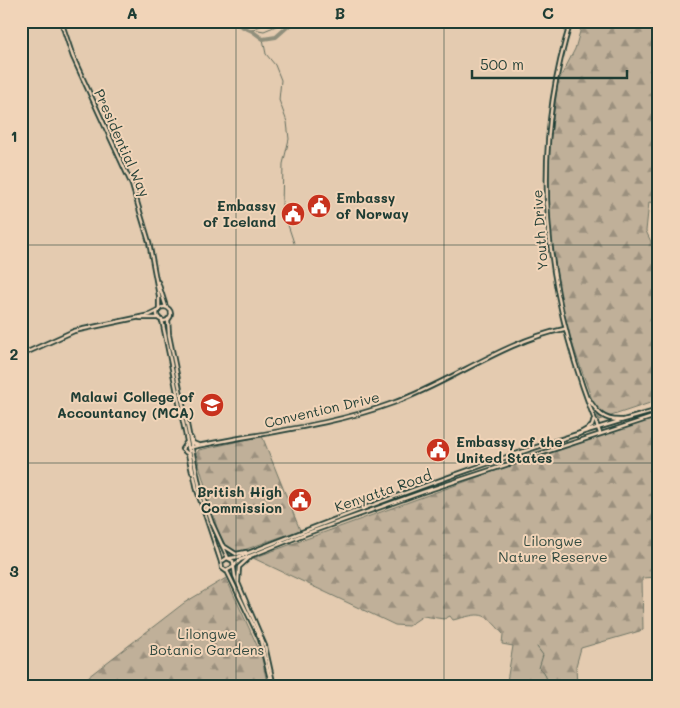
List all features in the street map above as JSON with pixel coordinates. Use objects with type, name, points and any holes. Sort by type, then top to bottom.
[{"type":"main road","name":"Presidential Way","points":[[61,21],[73,57],[132,185],[148,235],[156,276],[160,319]]},
{"type":"main road","name":"Youth Drive","points":[[570,21],[554,88],[548,135],[548,239],[564,329],[585,395],[600,434]]},
{"type":"main road","name":"Presidential Way","points":[[156,276],[170,313],[168,319]]},
{"type":"main road","points":[[21,355],[74,331],[154,314],[158,310],[167,308]]},
{"type":"main road","points":[[136,318],[168,319],[195,481]]},
{"type":"main road","points":[[160,319],[187,442],[194,457],[204,502],[265,646],[273,687]]},
{"type":"main road","name":"Convention Drive","points":[[190,448],[346,418],[376,410],[409,396],[512,345],[564,329]]},
{"type":"main road","points":[[585,395],[594,410],[607,419],[632,418]]},
{"type":"main road","name":"Kenyatta Road","points":[[229,558],[250,552],[344,515],[659,410]]},
{"type":"main road","points":[[185,414],[192,442],[196,445],[204,445]]},
{"type":"main road","name":"Kenyatta Road","points":[[233,567],[240,560],[305,534],[415,495],[659,415]]},
{"type":"main road","points":[[574,437],[592,426],[594,418]]},
{"type":"main road","points":[[194,457],[194,452],[198,448],[226,440]]},
{"type":"main road","points":[[187,442],[182,449],[188,454],[222,568],[227,571],[260,639],[273,687]]},
{"type":"main road","points":[[221,544],[236,554],[250,552]]},
{"type":"main road","points":[[238,583],[239,567],[256,554]]},
{"type":"main road","points":[[221,562],[229,558]]},
{"type":"main road","points":[[227,571],[233,567]]},
{"type":"green space","points":[[583,21],[659,21],[659,204],[649,202],[646,231],[659,259],[659,400],[599,420],[562,314],[549,222],[549,150],[558,82],[575,49]]},
{"type":"green space","name":"Lilongwe Nature Reserve","points":[[659,412],[659,577],[642,578],[643,630],[581,648],[576,666],[577,687],[506,687],[513,646],[502,644],[503,634],[491,621],[481,615],[453,620],[450,616],[444,619],[423,616],[408,626],[395,625],[253,558]]},
{"type":"green space","points":[[262,436],[300,530],[230,555],[217,528],[196,454],[199,450]]},
{"type":"green space","name":"Lilongwe Botanic Gardens","points":[[226,578],[261,654],[268,687],[75,687],[184,603]]},
{"type":"waterway","points":[[230,21],[252,31],[263,39],[276,37],[294,21]]},
{"type":"waterway","points":[[251,30],[272,21]]},
{"type":"waterway","points":[[253,29],[264,31],[288,21]]},
{"type":"waterway","points":[[263,39],[266,54],[275,65],[281,80],[279,100],[287,122],[289,139],[283,164],[282,207],[294,243]]},
{"type":"waterway","points":[[537,647],[543,655],[539,668],[544,672],[550,687]]},
{"type":"place","name":"Embassy of Norway","points":[[319,206]]},
{"type":"place","name":"Embassy of Iceland","points":[[293,214]]},
{"type":"place","name":"Malawi College of Accountancy (MCA)","points":[[212,405]]},
{"type":"place","name":"Embassy of the United States","points":[[438,450]]},
{"type":"place","name":"British High Commission","points":[[300,500]]}]
